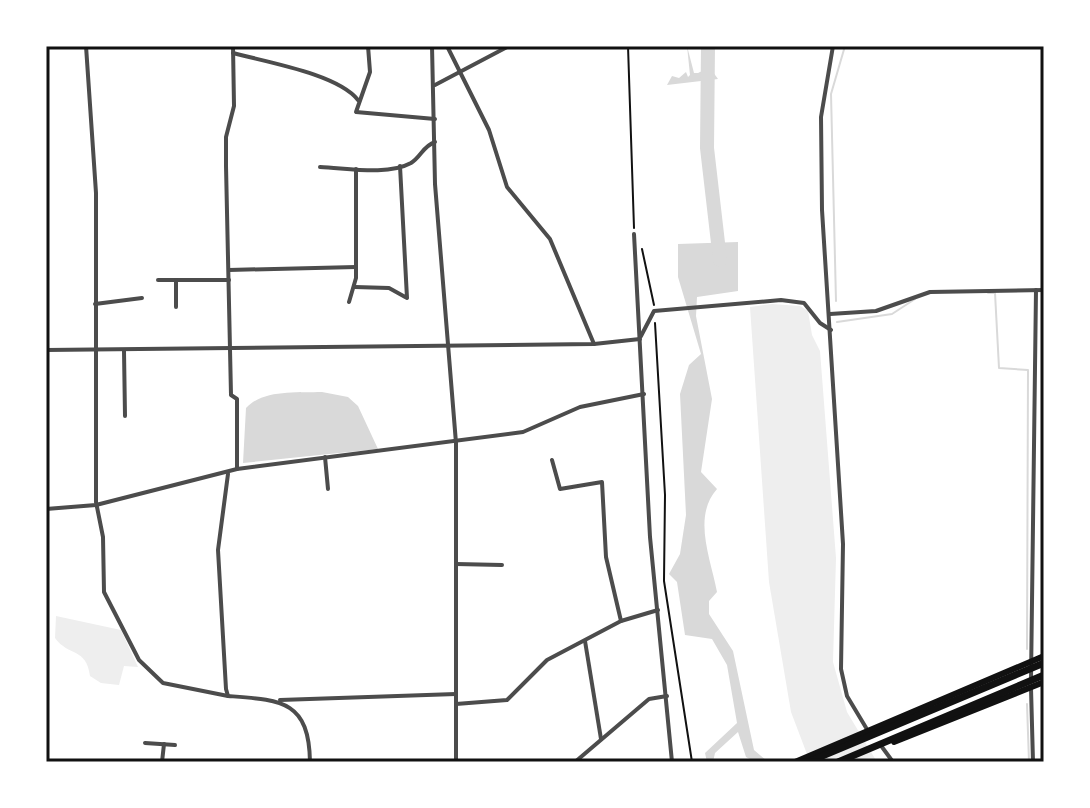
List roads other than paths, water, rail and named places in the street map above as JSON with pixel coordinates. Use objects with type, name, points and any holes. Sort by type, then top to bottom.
[{"type":"highway","points":[[795,762],[1044,656]]},
{"type":"highway","points":[[808,762],[1044,663]]},
{"type":"highway","points":[[838,762],[1044,675]]},
{"type":"highway","points":[[846,762],[1044,682]]},
{"type":"street","points":[[86,46],[96,193],[96,505],[103,537],[104,592],[139,660],[163,683],[228,696],[278,700],[456,694]]},
{"type":"street","points":[[233,46],[234,106],[226,137],[231,395],[237,399],[237,469]]},
{"type":"street","points":[[368,46],[370,72],[356,112],[435,119]]},
{"type":"street","points":[[432,46],[447,346],[456,443],[456,762]]},
{"type":"street","points":[[447,46],[489,130],[507,187],[550,239],[594,344]]},
{"type":"street","points":[[435,85],[496,49],[509,46]]},
{"type":"street","points":[[833,46],[821,117],[825,293],[830,314],[843,544],[841,669],[847,696],[867,733]]},
{"type":"street","points":[[233,53],[318,77],[346,89],[358,100]]},
{"type":"street","points":[[320,167],[356,169],[400,166],[414,161],[428,144],[435,142]]},
{"type":"street","points":[[355,287],[389,288],[407,298],[400,166]]},
{"type":"street","points":[[349,302],[355,287],[356,169]]},
{"type":"street","points":[[634,234],[650,537],[672,762]]},
{"type":"street","points":[[229,270],[356,267]]},
{"type":"street","points":[[158,280],[229,280]]},
{"type":"street","points":[[176,280],[176,307]]},
{"type":"street","points":[[1033,762],[1031,661],[1036,290]]},
{"type":"street","points":[[830,314],[876,311],[930,292],[1044,290]]},
{"type":"street","points":[[95,304],[142,298]]},
{"type":"street","points":[[640,339],[654,311],[744,303],[804,303],[820,323],[831,330]]},
{"type":"street","points":[[46,350],[594,344],[640,339]]},
{"type":"street","points":[[124,351],[125,416]]},
{"type":"street","points":[[46,509],[96,505],[237,469],[523,432],[591,404],[644,394]]},
{"type":"street","points":[[325,457],[328,489]]},
{"type":"street","points":[[552,460],[560,489],[602,482],[606,557],[621,621]]},
{"type":"street","points":[[228,472],[218,550],[228,696]]},
{"type":"street","points":[[456,564],[502,565]]},
{"type":"street","points":[[456,704],[507,700],[547,660],[621,621],[658,610]]},
{"type":"street","points":[[585,641],[601,739]]},
{"type":"street","points":[[575,762],[649,699],[667,696]]},
{"type":"street","points":[[278,700],[293,708],[305,723],[310,762]]},
{"type":"street","points":[[145,743],[175,745]]},
{"type":"street","points":[[162,762],[164,744]]},
{"type":"street","points":[[879,748],[893,762]]},
{"type":"waterway","points":[[708,46],[707,148],[720,260]]},
{"type":"waterway","points":[[836,301],[831,94],[845,46]]},
{"type":"waterway","points":[[988,293],[995,293],[999,368],[1028,370],[1027,649]]},
{"type":"waterway","points":[[837,322],[892,314],[915,299]]},
{"type":"waterway","points":[[1027,704],[1029,762]]}]
